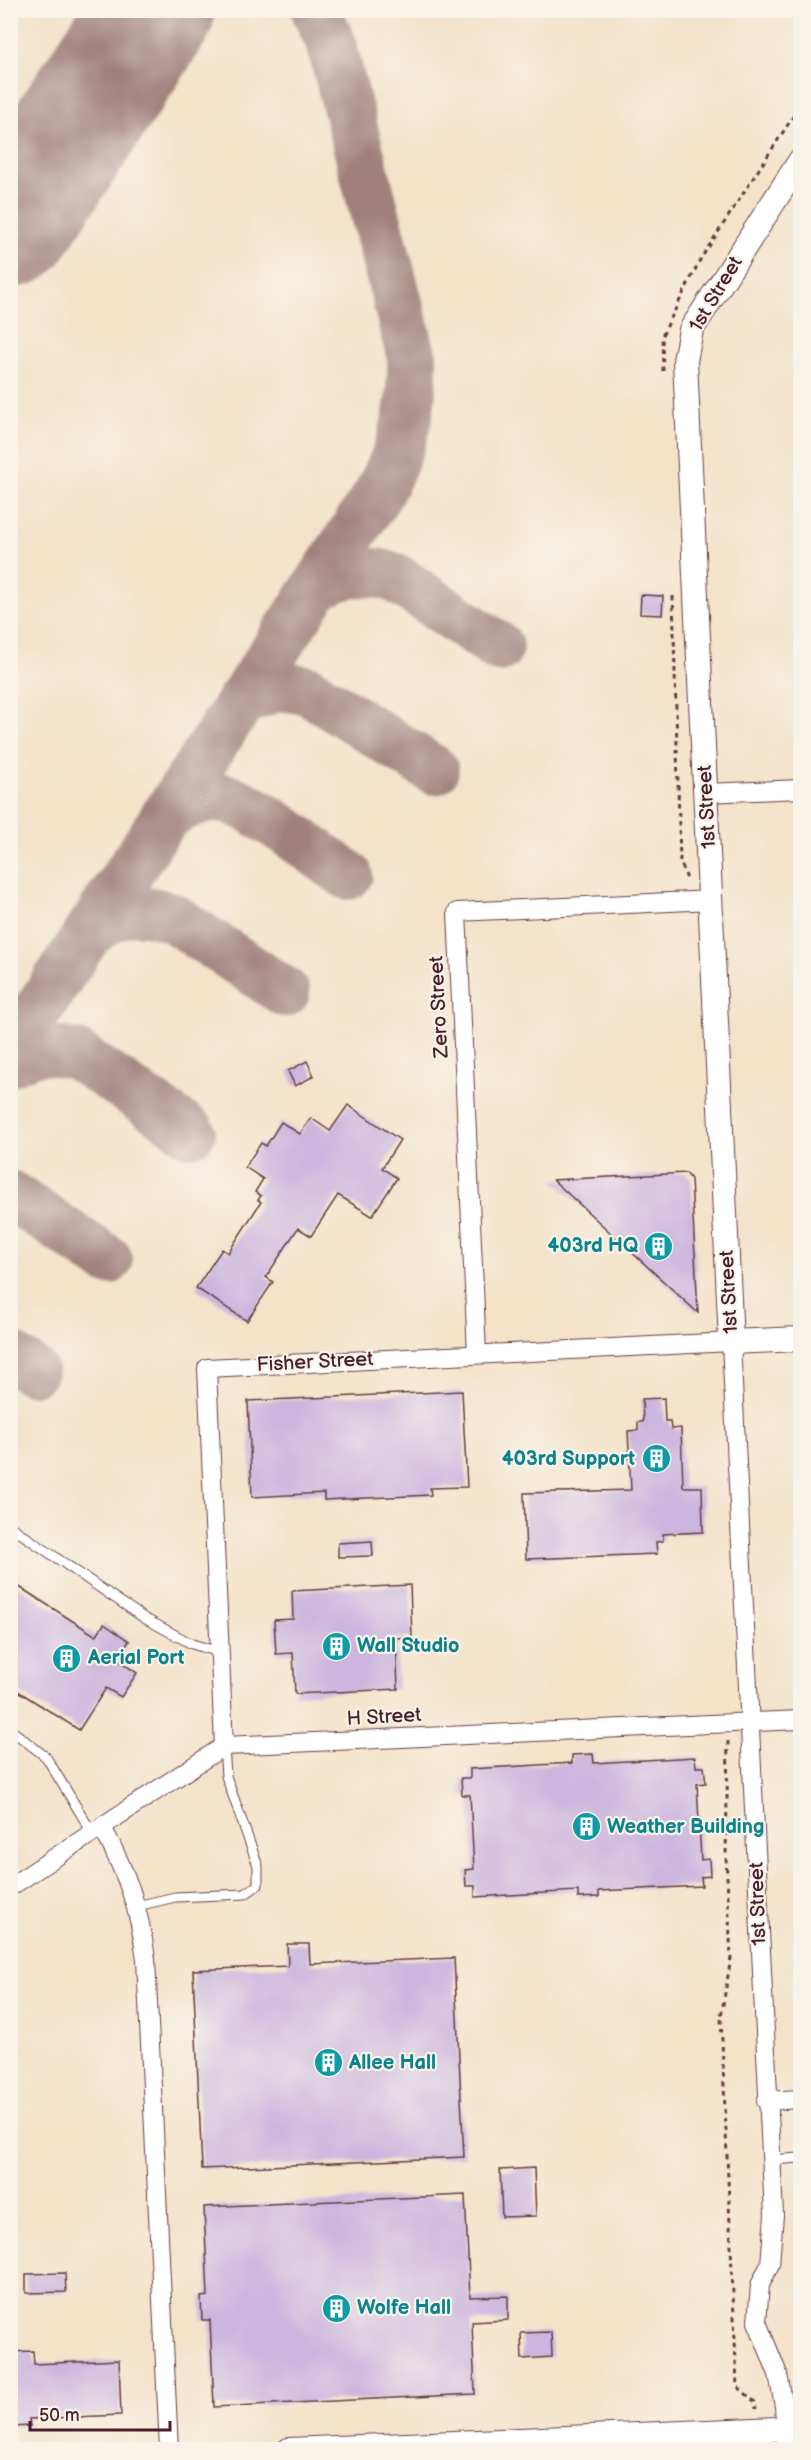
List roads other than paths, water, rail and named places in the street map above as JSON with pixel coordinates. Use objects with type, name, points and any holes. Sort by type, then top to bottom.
[{"type":"street","name":"1st Street","points":[[792,2435],[778,2374],[757,2322],[760,2285],[770,2265],[774,2236],[685,361],[691,330],[801,161]]},
{"type":"street","points":[[706,793],[801,789]]},
{"type":"street","name":"Zero Street","points":[[477,1354],[457,912],[712,900]]},
{"type":"street","name":"Fisher Street","points":[[224,1746],[207,1368],[801,1338]]},
{"type":"street","name":"H Street","points":[[224,1746],[801,1720]]},
{"type":"street","points":[[10,1887],[224,1746]]},
{"type":"street","points":[[97,1831],[137,1906],[146,1959],[169,2450]]},
{"type":"street","points":[[766,2101],[801,2099]]},
{"type":"street","points":[[289,2450],[386,2448],[757,2429],[792,2435]]},
{"type":"lane","points":[[10,1526],[144,1617],[192,1644],[219,1652]]},
{"type":"lane","points":[[10,1729],[46,1757],[97,1831]]},
{"type":"lane","points":[[137,1906],[174,1897],[245,1894],[258,1885],[258,1866],[226,1776],[224,1746]]},
{"type":"lane","points":[[770,2160],[801,2158]]},
{"type":"place","name":"403rd HQ","points":[[659,1246]]},
{"type":"place","name":"403rd Support","points":[[656,1459]]},
{"type":"place","name":"Wall Studio","points":[[336,1646]]},
{"type":"place","name":"Aerial Port","points":[[67,1658]]},
{"type":"place","name":"Weather Building","points":[[586,1827]]},
{"type":"place","name":"Allee Hall","points":[[328,2063]]},
{"type":"place","name":"Wolfe Hall","points":[[336,2308]]}]
